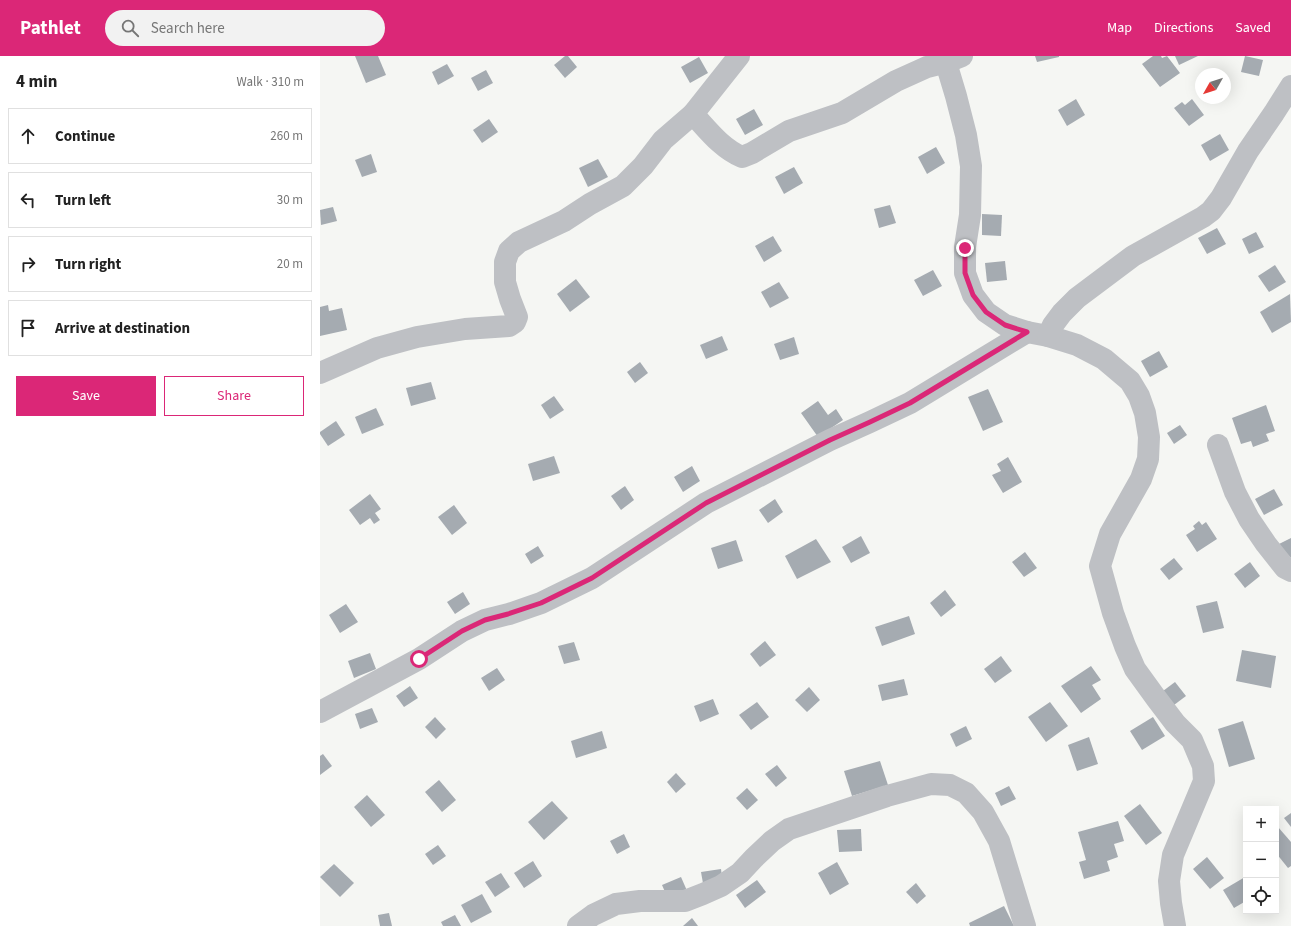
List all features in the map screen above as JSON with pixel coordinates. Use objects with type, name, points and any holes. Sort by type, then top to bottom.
[{"type":"street","points":[[320,373],[377,348],[417,337],[465,329],[509,326],[515,322],[517,317],[505,282],[505,262],[509,251],[519,242],[564,221],[590,204],[623,186],[643,166],[663,140],[693,114],[739,56]]},
{"type":"street","points":[[693,114],[726,148],[742,157],[752,153],[789,131],[842,113],[896,81],[951,58],[956,96],[966,135],[971,166],[970,215],[965,248],[965,273],[973,295],[986,312],[1005,325],[1076,345],[1104,359],[1130,381],[1139,396],[1145,413],[1149,436],[1148,459],[1141,480],[1110,534],[1100,566],[1113,613],[1125,646],[1136,669],[1156,698],[1192,740],[1203,766],[1204,781],[1173,855],[1169,881],[1170,903],[1176,926]]},
{"type":"street","points":[[1048,336],[1053,325],[1062,313],[1083,293],[1132,256],[1203,217],[1211,211],[1221,198],[1248,151],[1291,86]]},
{"type":"street","points":[[320,712],[419,659],[462,631],[485,620],[541,603],[592,578],[706,503],[830,440],[910,403],[1027,332]]},
{"type":"street","points":[[1218,445],[1235,492],[1249,519],[1285,568],[1291,571]]},
{"type":"street","points":[[578,926],[593,915],[616,904],[647,901],[685,901],[703,894],[721,886],[740,874],[772,841],[789,829],[887,796],[931,784],[950,785],[955,787],[966,793],[983,812],[999,842],[1025,926]]},
{"type":"building","points":[[355,56],[378,56],[386,75],[366,83]]},
{"type":"building","points":[[565,56],[568,56],[577,67],[565,78],[554,65]]},
{"type":"building","points":[[1035,56],[1059,56],[1059,57],[1037,62]]},
{"type":"building","points":[[1153,56],[1161,56],[1162,58],[1167,56],[1180,73],[1160,87],[1142,64]]},
{"type":"building","points":[[1175,56],[1198,56],[1179,65]]},
{"type":"building","points":[[1245,56],[1263,60],[1259,76],[1241,72]]},
{"type":"building","points":[[699,57],[708,73],[690,83],[681,67]]},
{"type":"building","points":[[447,64],[454,76],[438,85],[432,72]]},
{"type":"building","points":[[486,70],[493,83],[478,91],[471,78]]},
{"type":"building","points":[[1076,99],[1085,115],[1067,126],[1058,110]]},
{"type":"building","points":[[1192,99],[1204,115],[1189,126],[1174,108],[1182,102],[1185,105]]},
{"type":"building","points":[[754,109],[763,125],[745,135],[736,119]]},
{"type":"building","points":[[489,119],[498,132],[482,143],[473,130]]},
{"type":"building","points":[[1220,134],[1229,150],[1210,161],[1201,145]]},
{"type":"building","points":[[936,147],[945,163],[927,174],[918,157]]},
{"type":"building","points":[[371,154],[377,172],[362,177],[355,160]]},
{"type":"building","points":[[598,159],[608,177],[588,187],[579,168]]},
{"type":"building","points":[[794,167],[803,183],[784,194],[775,177]]},
{"type":"building","points":[[890,205],[896,223],[879,228],[874,209]]},
{"type":"building","points":[[333,207],[337,221],[321,225],[320,210]]},
{"type":"building","points":[[982,214],[1002,215],[1001,236],[982,235]]},
{"type":"building","points":[[1217,228],[1226,244],[1207,254],[1198,238]]},
{"type":"building","points":[[1256,232],[1264,247],[1249,254],[1242,239]]},
{"type":"building","points":[[773,236],[782,251],[764,262],[755,246]]},
{"type":"building","points":[[1005,261],[1007,280],[987,282],[985,263]]},
{"type":"building","points":[[1275,265],[1286,282],[1269,292],[1258,276]]},
{"type":"building","points":[[933,270],[942,286],[923,296],[914,280]]},
{"type":"building","points":[[576,279],[590,297],[570,312],[557,294]]},
{"type":"building","points":[[779,282],[789,298],[770,308],[761,292]]},
{"type":"building","points":[[1290,294],[1291,322],[1272,333],[1260,312]]},
{"type":"building","points":[[328,305],[329,311],[342,308],[347,330],[320,336],[320,307]]},
{"type":"building","points":[[722,336],[728,350],[706,359],[700,345]]},
{"type":"building","points":[[794,337],[799,354],[780,360],[774,344]]},
{"type":"building","points":[[1159,351],[1168,367],[1150,377],[1141,361]]},
{"type":"building","points":[[640,362],[648,373],[635,383],[627,372]]},
{"type":"building","points":[[431,382],[436,399],[411,406],[406,388]]},
{"type":"building","points":[[988,389],[1003,422],[983,431],[968,397]]},
{"type":"building","points":[[554,396],[564,410],[550,419],[541,405]]},
{"type":"building","points":[[818,401],[828,415],[836,409],[843,420],[818,437],[801,413]]},
{"type":"building","points":[[1266,405],[1275,431],[1266,434],[1269,441],[1253,447],[1251,441],[1241,444],[1232,418]]},
{"type":"building","points":[[376,408],[384,425],[362,434],[355,417]]},
{"type":"building","points":[[336,421],[345,435],[328,446],[320,432]]},
{"type":"building","points":[[1180,425],[1187,435],[1174,444],[1167,433]]},
{"type":"building","points":[[554,456],[560,473],[533,481],[528,464]]},
{"type":"building","points":[[1008,457],[1022,482],[1003,493],[992,475],[1001,471],[997,464]]},
{"type":"building","points":[[692,466],[700,481],[683,492],[674,477]]},
{"type":"building","points":[[625,486],[634,500],[621,510],[611,496]]},
{"type":"building","points":[[1274,489],[1283,505],[1264,515],[1255,499]]},
{"type":"building","points":[[370,494],[381,509],[375,513],[380,520],[374,524],[370,518],[360,525],[349,510]]},
{"type":"building","points":[[775,499],[783,512],[768,523],[759,510]]},
{"type":"building","points":[[454,505],[467,523],[452,535],[438,517]]},
{"type":"building","points":[[1199,521],[1202,525],[1206,522],[1217,539],[1197,552],[1186,535],[1195,529],[1193,526]]},
{"type":"building","points":[[861,536],[870,553],[851,563],[842,547]]},
{"type":"building","points":[[1291,538],[1291,558],[1277,545]]},
{"type":"building","points":[[816,539],[831,562],[797,579],[785,556]]},
{"type":"building","points":[[736,540],[743,561],[718,569],[711,548]]},
{"type":"building","points":[[538,546],[544,556],[531,564],[525,554]]},
{"type":"building","points":[[1025,552],[1037,568],[1024,577],[1012,562]]},
{"type":"building","points":[[1174,558],[1183,569],[1169,580],[1160,569]]},
{"type":"building","points":[[1250,562],[1260,576],[1245,588],[1234,574]]},
{"type":"building","points":[[945,590],[956,605],[941,617],[930,603]]},
{"type":"building","points":[[463,592],[470,604],[455,614],[447,602]]},
{"type":"building","points":[[1217,601],[1224,628],[1203,633],[1196,606]]},
{"type":"building","points":[[346,604],[358,622],[340,633],[329,615]]},
{"type":"building","points":[[909,616],[915,634],[882,646],[875,627]]},
{"type":"building","points":[[765,641],[776,655],[760,667],[750,654]]},
{"type":"building","points":[[574,642],[580,660],[564,664],[558,646]]},
{"type":"building","points":[[1242,650],[1276,656],[1271,688],[1236,681]]},
{"type":"building","points":[[370,653],[376,669],[354,678],[348,661]]},
{"type":"building","points":[[1001,656],[1012,671],[995,683],[984,669]]},
{"type":"building","points":[[1091,666],[1101,680],[1092,685],[1101,699],[1081,713],[1061,686]]},
{"type":"building","points":[[497,668],[505,680],[489,691],[481,678]]},
{"type":"building","points":[[904,679],[908,695],[882,701],[878,685]]},
{"type":"building","points":[[1175,682],[1186,696],[1170,708],[1159,694]]},
{"type":"building","points":[[410,686],[418,698],[404,707],[396,696]]},
{"type":"building","points":[[809,687],[820,700],[807,712],[795,700]]},
{"type":"building","points":[[713,699],[719,714],[700,722],[694,706]]},
{"type":"building","points":[[757,702],[769,717],[751,730],[739,715]]},
{"type":"building","points":[[1050,702],[1068,726],[1046,742],[1028,717]]},
{"type":"building","points":[[372,708],[378,722],[360,729],[355,714]]},
{"type":"building","points":[[435,717],[446,729],[436,739],[425,727]]},
{"type":"building","points":[[1153,717],[1165,736],[1142,750],[1130,731]]},
{"type":"building","points":[[1243,721],[1255,759],[1229,767],[1218,729]]},
{"type":"building","points":[[966,726],[972,739],[956,747],[950,734]]},
{"type":"building","points":[[602,731],[607,748],[576,758],[571,741]]},
{"type":"building","points":[[1089,737],[1098,764],[1077,771],[1068,745]]},
{"type":"building","points":[[323,754],[332,766],[320,775],[320,756]]},
{"type":"building","points":[[880,761],[888,785],[852,796],[844,771]]},
{"type":"building","points":[[777,765],[787,778],[776,787],[765,774]]},
{"type":"building","points":[[676,773],[686,784],[676,793],[667,782]]},
{"type":"building","points":[[439,780],[456,800],[442,812],[425,792]]},
{"type":"building","points":[[1009,786],[1016,799],[1001,806],[995,793]]},
{"type":"building","points":[[747,788],[758,800],[747,810],[736,798]]},
{"type":"building","points":[[367,795],[385,815],[371,827],[354,807]]},
{"type":"building","points":[[552,801],[568,818],[544,840],[528,822]]},
{"type":"building","points":[[1140,804],[1162,833],[1146,845],[1124,816]]},
{"type":"building","points":[[1291,813],[1291,827],[1284,818]]},
{"type":"building","points":[[1118,821],[1124,841],[1114,844],[1118,857],[1107,861],[1110,871],[1084,879],[1079,862],[1086,860],[1078,832]]},
{"type":"building","points":[[1279,828],[1291,842],[1291,866],[1288,868],[1279,857]]},
{"type":"building","points":[[861,829],[862,851],[839,852],[837,830]]},
{"type":"building","points":[[624,834],[630,847],[617,854],[610,841]]},
{"type":"building","points":[[438,845],[446,856],[433,865],[425,854]]},
{"type":"building","points":[[1207,857],[1224,878],[1210,889],[1193,869]]},
{"type":"building","points":[[533,861],[542,876],[524,888],[514,873]]},
{"type":"building","points":[[837,862],[849,884],[830,895],[818,873]]},
{"type":"building","points":[[334,864],[354,883],[340,897],[320,877]]},
{"type":"building","points":[[721,869],[723,886],[704,889],[701,872]]},
{"type":"building","points":[[501,873],[510,887],[495,897],[485,882]]},
{"type":"building","points":[[681,877],[691,900],[672,908],[662,885]]},
{"type":"building","points":[[1243,878],[1243,903],[1234,908],[1223,890]]},
{"type":"building","points":[[757,880],[766,892],[745,908],[736,895]]},
{"type":"building","points":[[916,883],[926,896],[917,904],[906,892]]},
{"type":"building","points":[[482,894],[492,912],[471,923],[461,905]]},
{"type":"building","points":[[1004,906],[1014,926],[970,926],[969,923]]},
{"type":"building","points":[[389,913],[392,926],[380,926],[378,915]]},
{"type":"building","points":[[455,915],[461,926],[443,926],[441,922]]},
{"type":"building","points":[[692,918],[698,926],[683,926]]},
{"type":"route","points":[[419,659],[462,631],[485,620],[541,603],[592,578],[706,503],[830,440],[910,403],[1027,332],[1005,325],[986,312],[973,295],[965,273],[965,248]]}]
